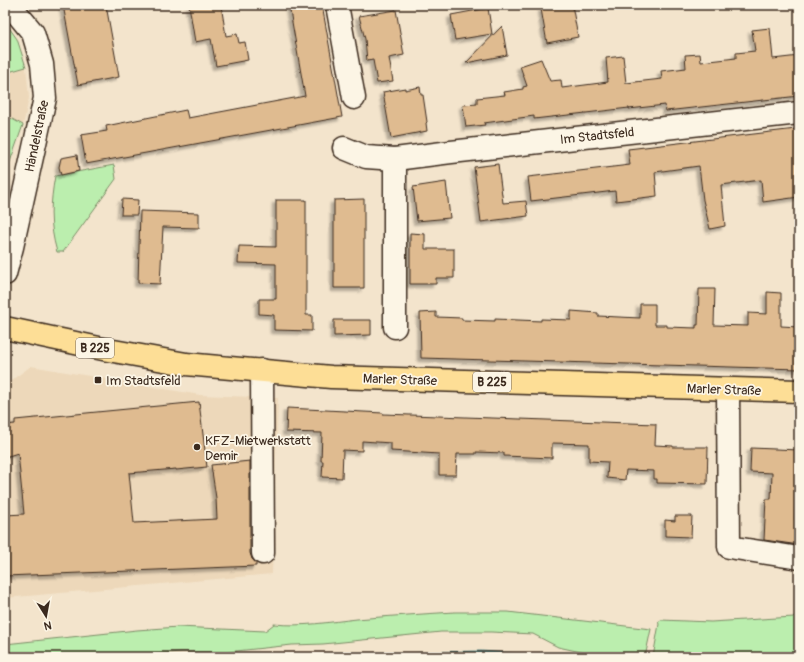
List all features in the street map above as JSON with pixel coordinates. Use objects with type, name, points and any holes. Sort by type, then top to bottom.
[{"type":"main road","name":"Marler Straße","points":[[5,328],[108,350],[186,364],[359,378],[799,392]]},
{"type":"street","name":"Händelstraße","points":[[5,274],[45,98],[42,64],[33,33],[10,5]]},
{"type":"street","points":[[337,5],[354,98]]},
{"type":"street","name":"Im Stadtsfeld","points":[[344,148],[366,157],[395,160],[451,152],[799,113]]},
{"type":"street","points":[[395,160],[396,326]]},
{"type":"street","points":[[262,370],[263,553]]},
{"type":"street","points":[[728,389],[729,547],[799,558]]},
{"type":"shaded area","points":[[26,67],[29,98],[23,125],[5,115],[5,73]]},
{"type":"shaded area","points":[[31,366],[200,395],[278,398],[272,574],[5,598],[5,385]]},
{"type":"green space","points":[[5,22],[17,39],[26,67],[5,73]]},
{"type":"green space","points":[[5,115],[23,125],[5,176]]},
{"type":"green space","points":[[114,165],[116,179],[63,252],[57,252],[54,242],[51,214],[55,176]]},
{"type":"green space","points":[[455,612],[508,612],[651,629],[645,657],[604,657],[558,647],[533,634],[441,632],[227,652],[182,652],[104,657],[5,657],[5,644],[137,630],[178,627],[265,631],[274,624],[305,625],[369,618]]},
{"type":"green space","points":[[799,617],[799,657],[653,657],[659,624],[658,622],[661,620],[711,622]]},
{"type":"water","points":[[481,651],[545,657],[372,657],[432,652]]},
{"type":"building","points":[[63,5],[106,5],[119,77],[78,85]]},
{"type":"building","points":[[189,5],[221,5],[226,36],[237,34],[239,43],[245,42],[248,60],[216,66],[211,39],[195,42]]},
{"type":"building","points":[[289,5],[322,5],[342,117],[86,164],[81,135],[107,131],[106,126],[186,110],[188,118],[305,96]]},
{"type":"building","points":[[572,5],[578,37],[547,43],[541,9]]},
{"type":"building","points":[[488,8],[492,34],[455,40],[451,15]]},
{"type":"building","points":[[396,10],[404,55],[389,58],[393,81],[377,83],[373,60],[367,61],[365,39],[359,16]]},
{"type":"building","points":[[502,26],[507,55],[466,63]]},
{"type":"building","points":[[770,28],[773,59],[799,56],[799,96],[666,111],[665,105],[534,119],[534,116],[466,127],[463,105],[477,104],[477,98],[505,95],[504,92],[523,89],[523,87],[527,86],[520,66],[541,59],[550,81],[561,80],[562,88],[608,82],[606,58],[623,56],[626,83],[662,79],[661,71],[686,68],[685,55],[700,54],[701,62],[736,58],[736,53],[755,51],[752,30]]},
{"type":"building","points":[[420,87],[421,95],[423,95],[427,131],[391,138],[383,92]]},
{"type":"building","points":[[796,129],[799,158],[799,197],[763,202],[761,180],[721,185],[725,226],[710,229],[703,200],[699,166],[655,172],[657,196],[616,201],[615,191],[531,201],[528,177],[630,165],[628,149]]},
{"type":"building","points":[[77,155],[79,171],[61,175],[59,167],[61,158]]},
{"type":"building","points":[[498,164],[503,203],[526,201],[528,216],[481,222],[474,167]]},
{"type":"building","points":[[446,182],[450,218],[417,221],[413,187]]},
{"type":"building","points":[[122,199],[138,200],[137,215],[121,215]]},
{"type":"building","points":[[364,199],[364,288],[334,288],[334,200]]},
{"type":"building","points":[[276,200],[306,200],[306,315],[312,315],[312,331],[274,330],[274,315],[259,314],[259,299],[276,299],[276,264],[238,263],[239,246],[276,247]]},
{"type":"building","points":[[140,211],[199,213],[199,228],[163,227],[160,284],[138,283]]},
{"type":"building","points":[[410,233],[425,234],[425,249],[454,249],[454,278],[436,278],[436,284],[410,284]]},
{"type":"building","points":[[699,289],[715,289],[714,325],[748,326],[748,313],[767,314],[767,292],[781,293],[781,326],[798,327],[797,347],[799,347],[799,369],[421,358],[420,313],[436,312],[436,317],[462,318],[462,320],[495,321],[495,319],[541,321],[541,319],[571,320],[571,311],[598,313],[598,316],[640,318],[640,304],[655,304],[655,325],[696,328],[696,325],[698,325]]},
{"type":"building","points":[[334,320],[371,320],[371,335],[334,336]]},
{"type":"building","points":[[199,402],[207,467],[129,473],[134,523],[217,519],[216,498],[211,465],[250,461],[250,553],[252,559],[256,563],[256,566],[5,576],[5,515],[24,514],[18,453],[5,457],[5,425],[15,424],[15,420]]},
{"type":"building","points":[[287,408],[383,414],[656,424],[655,445],[673,447],[708,447],[707,484],[657,483],[657,479],[654,479],[654,471],[626,470],[625,480],[607,478],[608,462],[589,461],[589,444],[552,443],[552,458],[504,456],[504,453],[476,452],[476,454],[457,454],[456,475],[439,475],[439,454],[391,451],[391,443],[362,441],[362,451],[343,450],[342,478],[322,477],[322,433],[286,432]]},
{"type":"building","points":[[751,448],[799,450],[799,488],[796,488],[795,520],[799,521],[799,545],[764,540],[766,499],[771,499],[772,473],[750,472]]},
{"type":"building","points":[[675,516],[692,516],[691,537],[665,536],[665,520],[675,521]]},
{"type":"place","name":"Im Stadtsfeld","points":[[98,380]]},
{"type":"place","name":"KFZ-Mietwerkstatt Demir","points":[[197,447]]}]
